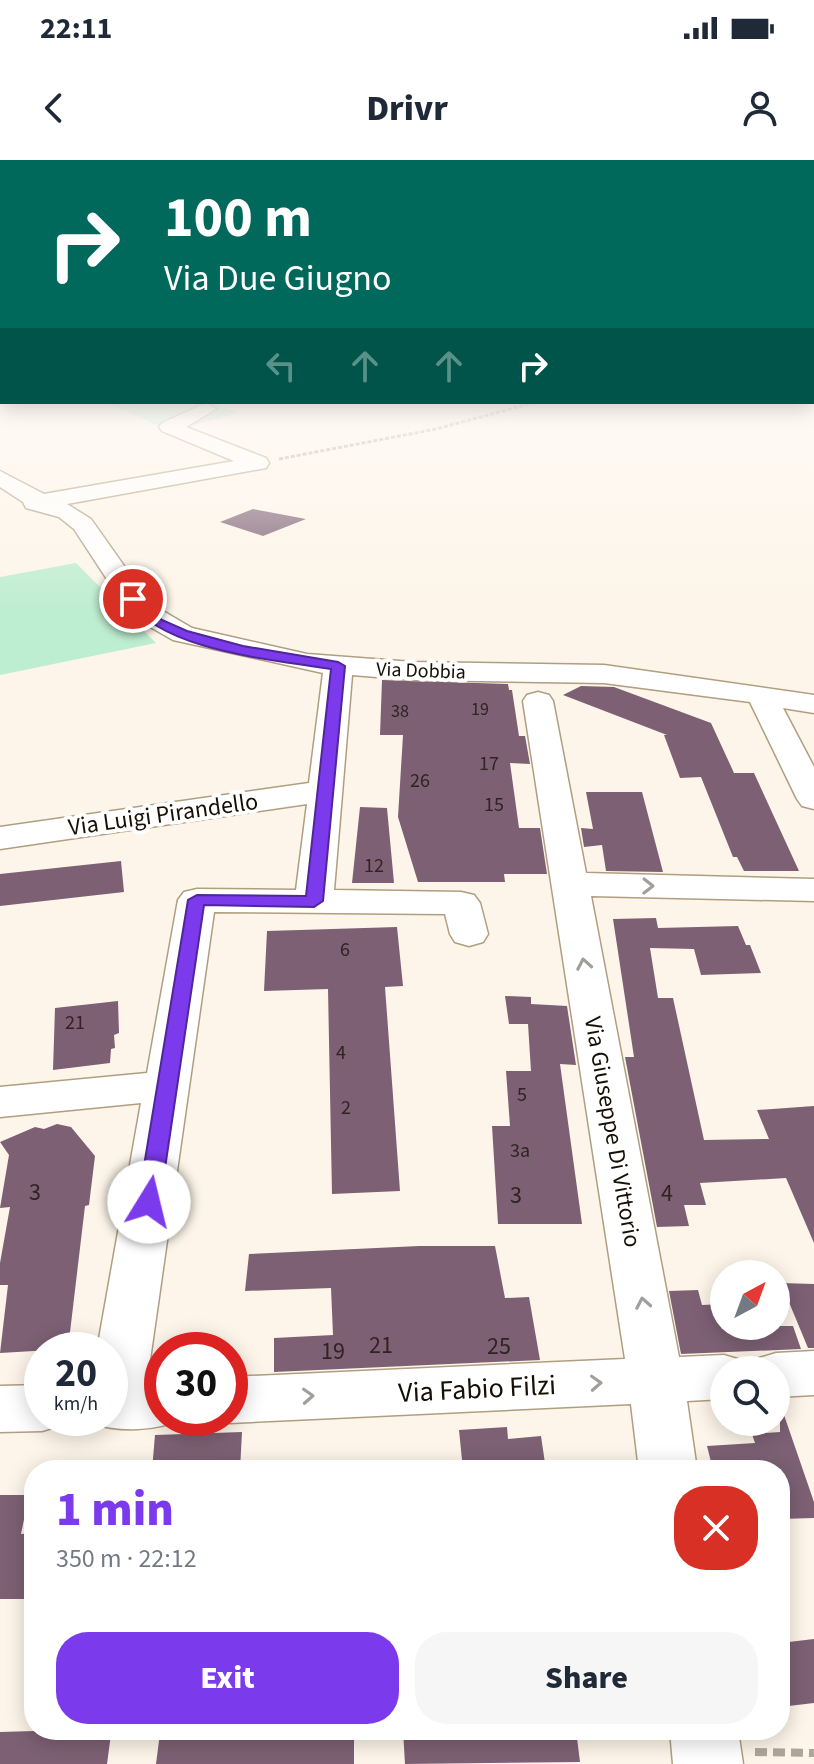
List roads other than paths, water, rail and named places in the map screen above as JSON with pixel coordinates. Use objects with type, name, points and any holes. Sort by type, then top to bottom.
[{"type":"street","points":[[0,509],[252,464],[238,458]]},
{"type":"street","name":"Via Dobbia","points":[[0,478],[40,502],[67,512],[83,524],[141,610],[183,634],[242,650],[338,666],[413,671],[604,674],[761,694],[814,704]]},
{"type":"street","points":[[314,901],[338,666]]},
{"type":"street","points":[[761,694],[814,799]]},
{"type":"street","name":"Via Giuseppe Di Vittorio","points":[[538,701],[656,1380],[667,1460]]},
{"type":"street","name":"Via Luigi Pirandello","points":[[0,838],[326,791]]},
{"type":"street","points":[[570,884],[814,890]]},
{"type":"street","points":[[129,1405],[168,1086],[197,900],[461,903],[469,934]]},
{"type":"street","points":[[0,1102],[168,1086]]},
{"type":"street","points":[[790,1374],[814,1373]]},
{"type":"street","name":"Via Fabio Filzi","points":[[248,1399],[710,1378]]},
{"type":"street","points":[[0,1409],[24,1408]]}]
